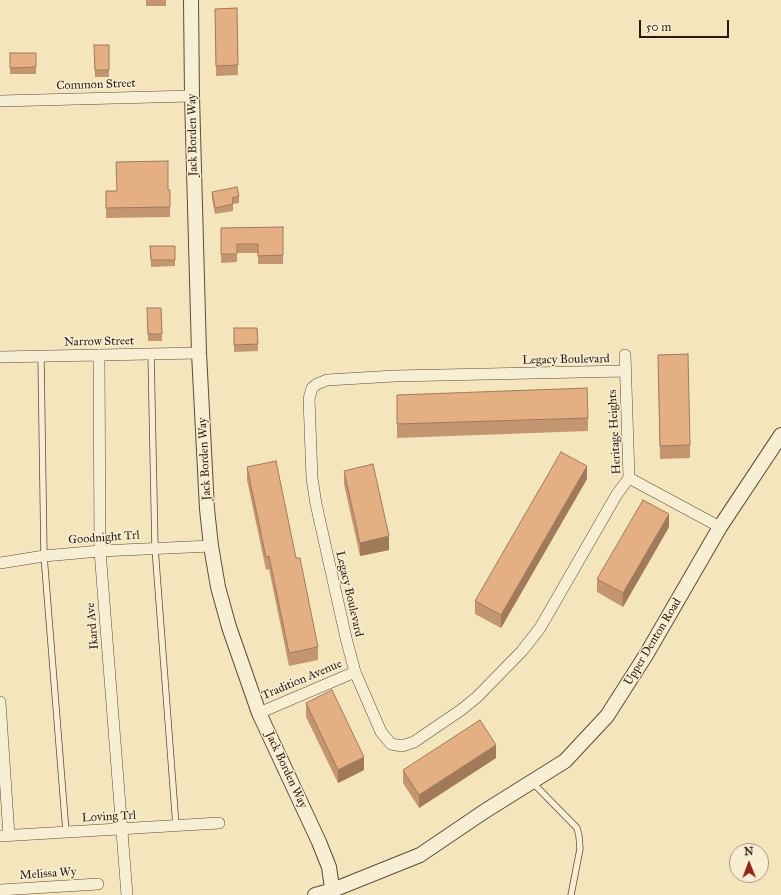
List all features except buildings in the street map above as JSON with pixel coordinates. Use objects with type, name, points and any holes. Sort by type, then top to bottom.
[{"type":"street","name":"Jack Borden Way","points":[[191,0],[199,353],[207,509],[211,546],[218,587],[229,627],[259,713],[319,842],[329,867],[333,892]]},
{"type":"street","name":"Common Street","points":[[0,101],[192,96]]},
{"type":"street","name":"Narrow Street","points":[[0,357],[199,353]]},
{"type":"street","name":"Heritage Heights","points":[[625,354],[629,478],[720,527]]},
{"type":"street","name":"Ikard Ave","points":[[99,355],[100,551],[127,895]]},
{"type":"street","name":"Legacy Boulevard","points":[[625,371],[327,380],[312,388],[309,399],[312,478],[316,504],[355,672],[381,732],[391,744],[402,746],[414,742],[460,710],[477,697],[522,651],[540,628],[617,494],[629,478]]},
{"type":"street","name":"Upper Denton Road","points":[[315,895],[333,892],[420,855],[531,781],[565,761],[607,716],[646,655],[720,527],[781,435]]},
{"type":"street","name":"Goodnight Trl","points":[[0,563],[44,556],[100,551],[211,546]]},
{"type":"street","name":"Tradition Avenue","points":[[259,713],[355,672]]},
{"type":"street","points":[[0,702],[5,836]]},
{"type":"street","name":"Loving Trl","points":[[5,836],[219,823]]},
{"type":"street","name":"Melissa Wy","points":[[0,890],[98,884]]},
{"type":"lane","points":[[151,354],[155,548],[176,826]]},
{"type":"lane","points":[[41,356],[44,556],[66,832]]},
{"type":"lane","points":[[531,781],[577,828],[580,850],[572,895]]}]
